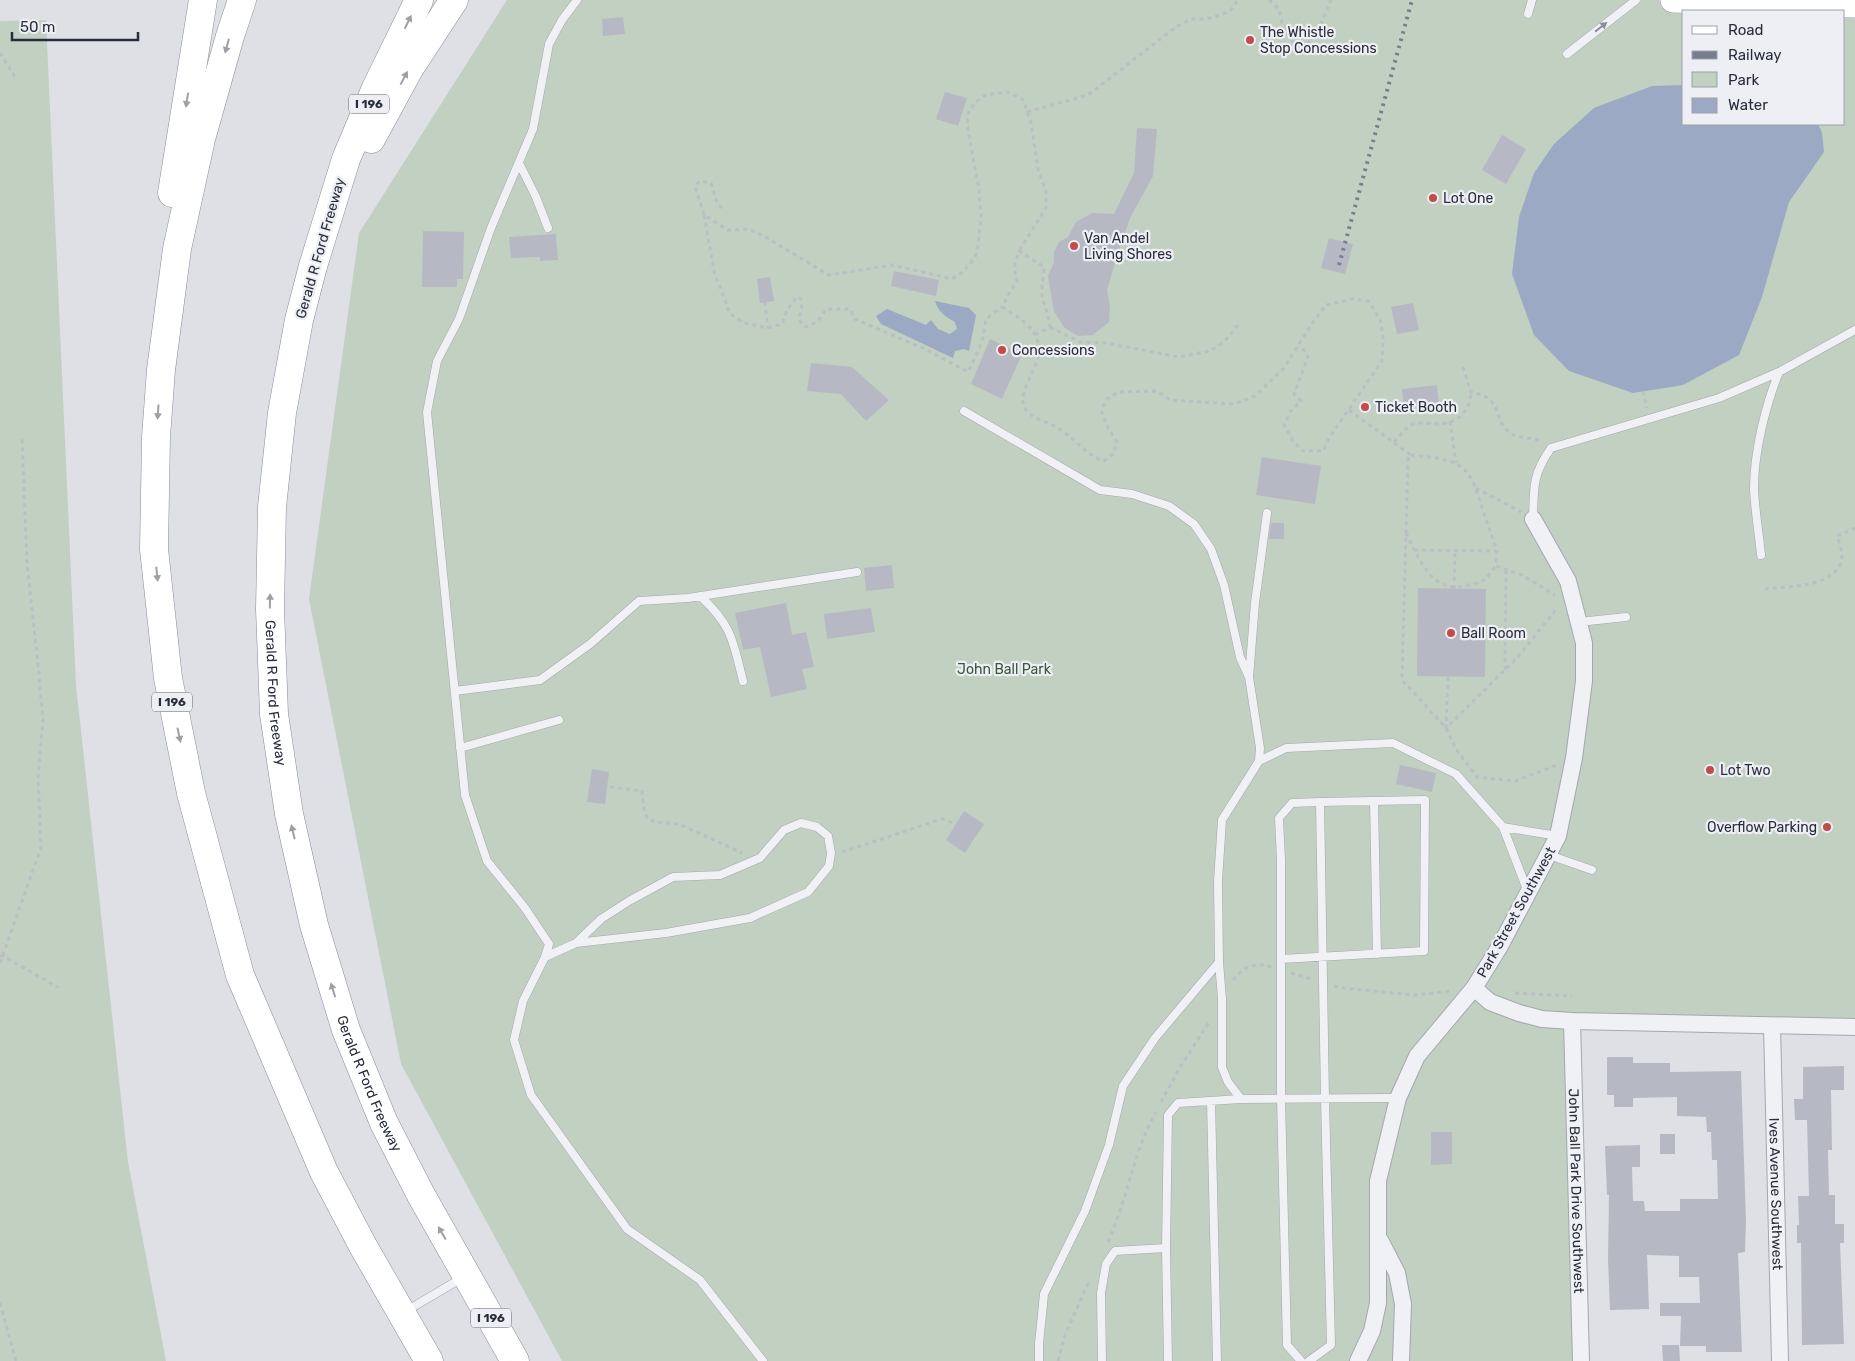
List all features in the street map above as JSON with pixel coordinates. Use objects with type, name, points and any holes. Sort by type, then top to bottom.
[{"type":"highway","points":[[160,370],[154,305],[203,0]]},
{"type":"highway","name":"I 196","points":[[242,0],[230,36],[202,139],[179,239],[160,370],[156,437],[154,549],[168,678],[191,793],[240,975],[324,1172],[363,1246],[429,1361]]},
{"type":"highway","name":"Gerald R Ford Freeway","points":[[419,0],[376,88],[346,159],[312,266],[300,320],[282,413],[273,497],[270,609],[274,714],[289,814],[312,916],[344,1021],[384,1123],[421,1195],[515,1361]]},
{"type":"highway","points":[[330,212],[409,69],[454,0]]},
{"type":"main road","points":[[1672,0],[1855,5]]},
{"type":"street","name":"Park Street Southwest","points":[[1534,519],[1568,581],[1569,601],[1579,622],[1584,643],[1584,681],[1574,758],[1558,836],[1500,946],[1474,988],[1490,1002],[1519,1013],[1542,1018],[1572,1021],[1855,1027]]},
{"type":"street","points":[[1358,1361],[1372,1331],[1378,1303],[1380,1239],[1378,1180],[1398,1098],[1417,1056],[1474,988]]},
{"type":"street","name":"John Ball Park Drive Southwest","points":[[1572,1021],[1581,1361]]},
{"type":"street","name":"Ives Avenue Southwest","points":[[1772,1026],[1780,1361]]},
{"type":"street","points":[[1380,1239],[1397,1272],[1403,1304],[1401,1361]]},
{"type":"lane","points":[[576,0],[549,44],[533,129],[491,228],[459,319],[437,361],[427,412],[465,795],[487,861],[525,908],[549,944],[545,957],[523,1001],[514,1040],[531,1095],[627,1229],[700,1280],[763,1361]]},
{"type":"lane","points":[[1528,14],[1532,0]]},
{"type":"lane","points":[[1567,54],[1636,0]]},
{"type":"lane","points":[[519,163],[536,197],[548,228]]},
{"type":"lane","points":[[1534,519],[1534,487],[1540,464],[1551,448],[1719,398],[1779,372],[1855,330]]},
{"type":"lane","points":[[1761,555],[1754,489],[1759,439],[1770,395],[1779,372]]},
{"type":"lane","points":[[964,411],[1100,490],[1132,494],[1169,506],[1194,524],[1211,549],[1224,584],[1240,657],[1249,677]]},
{"type":"lane","points":[[1241,1099],[1228,1082],[1222,1067],[1218,881],[1222,820],[1259,761],[1260,748],[1249,677],[1255,603],[1267,513]]},
{"type":"lane","points":[[455,691],[540,680],[590,644],[638,601],[700,596],[857,572]]},
{"type":"lane","points":[[700,596],[717,611],[731,634],[743,681]]},
{"type":"lane","points":[[1579,622],[1626,617]]},
{"type":"lane","points":[[460,748],[559,720]]},
{"type":"lane","points":[[1259,761],[1286,748],[1394,743],[1456,774],[1503,828],[1528,894]]},
{"type":"lane","points":[[1281,959],[1424,951],[1425,800],[1292,803],[1279,818],[1281,1099],[1287,1345],[1301,1361]]},
{"type":"lane","points":[[1374,801],[1377,954]]},
{"type":"lane","points":[[1309,1361],[1331,1345],[1320,802]]},
{"type":"lane","points":[[545,957],[576,943],[666,933],[750,918],[808,892],[829,866],[831,853],[828,836],[817,827],[800,824],[784,830],[760,858],[720,875],[673,876],[601,919],[576,943]]},
{"type":"lane","points":[[1503,828],[1558,836]]},
{"type":"lane","points":[[1549,855],[1592,870]]},
{"type":"lane","points":[[1039,1361],[1044,1294],[1085,1211],[1109,1145],[1123,1086],[1155,1038],[1219,962]]},
{"type":"lane","points":[[1168,1361],[1166,1248],[1168,1115],[1178,1103],[1241,1099],[1398,1098]]},
{"type":"lane","points":[[1211,1101],[1217,1361]]},
{"type":"lane","points":[[1102,1361],[1101,1293],[1106,1264],[1115,1251],[1166,1248]]},
{"type":"lane","points":[[402,1314],[466,1275]]},
{"type":"path","points":[[1028,112],[1088,95],[1176,27],[1191,20],[1221,15],[1230,11],[1237,1],[1240,0]]},
{"type":"path","points":[[1269,0],[1279,9],[1282,23],[1292,41],[1297,44],[1306,44],[1315,37],[1331,0]]},
{"type":"path","points":[[0,53],[16,77]]},
{"type":"path","points":[[704,215],[728,230],[748,229],[762,235],[829,274],[893,265],[952,278],[963,272],[975,258],[980,227],[979,190],[968,124],[969,110],[986,95],[1008,92],[1023,100],[1028,112],[1038,169],[1046,192],[1046,208],[1019,251],[1014,267],[1017,281],[1007,297],[1004,307],[990,314],[984,325],[981,344],[968,372],[927,350],[855,319],[850,309],[826,309],[820,319],[812,325],[805,327],[799,320],[802,304],[801,299],[797,297],[787,310],[782,324],[768,328],[744,323],[730,314],[715,276],[704,215],[695,186],[700,181],[711,182],[717,203],[722,208]]},
{"type":"path","points":[[1019,251],[1044,267],[1042,294],[1050,327]]},
{"type":"path","points":[[1004,307],[1021,320],[1035,335],[1038,351],[1035,369],[1023,398],[1024,407],[1030,414],[1060,429],[1092,457],[1104,461],[1114,452],[1116,442],[1101,410],[1108,398],[1119,392],[1157,391],[1170,400],[1234,404],[1255,396],[1284,368],[1311,325],[1326,305],[1352,299],[1368,301],[1380,318],[1383,337],[1382,361],[1329,438],[1323,451],[1303,451],[1293,441],[1284,425],[1290,412],[1300,401],[1294,394],[1308,357],[1304,350],[1298,347]]},
{"type":"path","points":[[765,302],[768,328]]},
{"type":"path","points":[[1050,327],[1080,342],[1106,343],[1179,357],[1210,351],[1225,341],[1239,323]]},
{"type":"path","points":[[1035,335],[1050,327]]},
{"type":"path","points":[[1394,442],[1411,425],[1421,423],[1441,424],[1458,419],[1468,410],[1471,402],[1471,392],[1463,367]]},
{"type":"path","points":[[1643,391],[1650,419]]},
{"type":"path","points":[[1471,392],[1484,395],[1494,402],[1503,426],[1513,434],[1540,440],[1551,448]]},
{"type":"path","points":[[1349,410],[1411,456],[1437,458],[1456,463],[1465,470],[1475,488],[1496,551],[1496,566],[1483,582],[1454,589],[1441,584],[1422,564],[1406,532]]},
{"type":"path","points":[[1450,421],[1456,463]]},
{"type":"path","points":[[0,963],[41,848],[38,778],[43,721],[40,674],[27,563],[22,438]]},
{"type":"path","points":[[1411,456],[1408,460],[1402,680],[1446,728],[1456,749],[1477,777],[1515,781],[1574,758]]},
{"type":"path","points":[[1475,488],[1534,519]]},
{"type":"path","points":[[1765,589],[1800,587],[1824,579],[1838,568],[1842,555],[1837,536],[1855,528]]},
{"type":"path","points":[[1414,550],[1496,551]]},
{"type":"path","points":[[1454,589],[1455,551]]},
{"type":"path","points":[[1446,728],[1517,658],[1569,601],[1556,596],[1522,575],[1496,566]]},
{"type":"path","points":[[1505,670],[1506,570]]},
{"type":"path","points":[[1446,728],[1448,677]]},
{"type":"path","points":[[610,787],[642,791],[642,802],[648,818],[655,822],[679,824],[742,852],[753,861]]},
{"type":"path","points":[[831,853],[841,852],[942,819],[956,824]]},
{"type":"path","points":[[2,956],[59,988]]},
{"type":"path","points":[[0,1303],[16,1361]]},
{"type":"green space","name":"John Ball Park","points":[[507,0],[1673,0],[1855,5],[1855,1028],[1572,1021],[1581,1361],[562,1361],[401,1064],[309,599],[359,233]]},
{"type":"green space","points":[[46,20],[76,685],[128,1162],[166,1361],[0,1361],[0,21]]},
{"type":"water","points":[[1682,85],[1682,125],[1818,125],[1822,133],[1824,152],[1789,202],[1762,297],[1739,355],[1683,385],[1633,393],[1569,371],[1534,335],[1512,274],[1519,217],[1534,173],[1554,144],[1594,108],[1652,86]]},
{"type":"water","points":[[935,301],[969,308],[976,315],[969,351],[964,349],[955,351],[953,358],[881,324],[876,316],[887,309],[926,325],[931,320],[938,329],[950,334],[957,329],[955,322],[942,313]]},
{"type":"building","points":[[623,17],[625,34],[603,36],[602,19]]},
{"type":"building","points":[[945,92],[967,98],[958,126],[936,119]]},
{"type":"building","points":[[1137,128],[1157,129],[1153,176],[1130,218],[1115,263],[1107,290],[1110,307],[1109,322],[1093,335],[1078,336],[1065,328],[1054,312],[1048,276],[1054,262],[1054,252],[1059,242],[1068,237],[1076,222],[1092,213],[1114,214],[1134,173]]},
{"type":"building","points":[[1502,135],[1526,149],[1506,184],[1482,170]]},
{"type":"building","points":[[423,231],[464,232],[463,279],[457,279],[457,287],[422,287]]},
{"type":"building","points":[[556,234],[558,260],[540,261],[540,257],[511,258],[509,237]]},
{"type":"building","points":[[1329,238],[1353,244],[1345,274],[1321,268]]},
{"type":"building","points":[[894,271],[939,280],[936,296],[891,286]]},
{"type":"building","points":[[770,277],[774,301],[760,303],[757,279]]},
{"type":"building","points":[[1413,303],[1419,330],[1397,334],[1391,307]]},
{"type":"building","points":[[990,339],[1022,354],[1002,399],[971,384]]},
{"type":"building","points":[[811,363],[852,367],[889,400],[866,421],[841,394],[807,391]]},
{"type":"building","points":[[1437,385],[1439,404],[1404,408],[1402,389]]},
{"type":"building","points":[[1262,457],[1321,466],[1315,504],[1256,495]]},
{"type":"building","points":[[1271,523],[1284,523],[1284,539],[1269,539]]},
{"type":"building","points":[[892,565],[894,588],[866,591],[864,568]]},
{"type":"building","name":"Ball Room","points":[[1418,588],[1486,589],[1485,677],[1417,676]]},
{"type":"building","points":[[786,603],[792,635],[806,632],[814,667],[802,669],[807,689],[771,697],[760,647],[743,650],[735,613]]},
{"type":"building","points":[[871,608],[875,632],[827,639],[824,614]]},
{"type":"building","points":[[1400,765],[1436,773],[1432,792],[1396,784]]},
{"type":"building","points":[[592,769],[609,772],[605,804],[587,802]]},
{"type":"building","points":[[964,811],[984,824],[965,853],[946,840]]},
{"type":"building","points":[[1607,1057],[1633,1057],[1633,1063],[1670,1063],[1670,1072],[1741,1071],[1746,1222],[1745,1252],[1738,1253],[1742,1352],[1706,1352],[1706,1346],[1680,1346],[1681,1316],[1660,1316],[1660,1303],[1700,1303],[1699,1277],[1679,1277],[1679,1256],[1647,1255],[1649,1309],[1610,1310],[1608,1259],[1609,1195],[1607,1195],[1605,1146],[1640,1145],[1640,1167],[1632,1167],[1633,1201],[1644,1201],[1645,1211],[1680,1211],[1680,1199],[1718,1199],[1717,1160],[1712,1160],[1711,1132],[1707,1132],[1706,1117],[1677,1116],[1677,1097],[1633,1098],[1633,1107],[1614,1107],[1614,1095],[1607,1095]]},
{"type":"building","points":[[1844,1066],[1844,1090],[1831,1090],[1832,1150],[1828,1150],[1829,1195],[1835,1195],[1835,1224],[1844,1224],[1844,1243],[1840,1243],[1844,1344],[1802,1345],[1801,1243],[1797,1243],[1797,1225],[1799,1225],[1798,1196],[1809,1196],[1807,1120],[1795,1120],[1794,1099],[1803,1099],[1803,1067]]},
{"type":"building","points":[[1431,1132],[1452,1132],[1452,1164],[1431,1165]]},
{"type":"building","points":[[1660,1134],[1675,1134],[1675,1154],[1660,1154]]},
{"type":"building","points":[[1662,1345],[1679,1345],[1680,1361],[1663,1361]]},
{"type":"railway","points":[[1339,265],[1412,0]]},
{"type":"place","name":"The Whistle Stop Concessions","points":[[1250,40]]},
{"type":"place","name":"Lot One","points":[[1433,198]]},
{"type":"place","name":"Van Andel Living Shores","points":[[1074,246]]},
{"type":"place","name":"Concessions","points":[[1002,350]]},
{"type":"place","name":"Ticket Booth","points":[[1365,407]]},
{"type":"place","name":"Ball Room","points":[[1451,633]]},
{"type":"place","name":"Lot Two","points":[[1710,770]]},
{"type":"place","name":"Overflow Parking","points":[[1827,827]]}]
